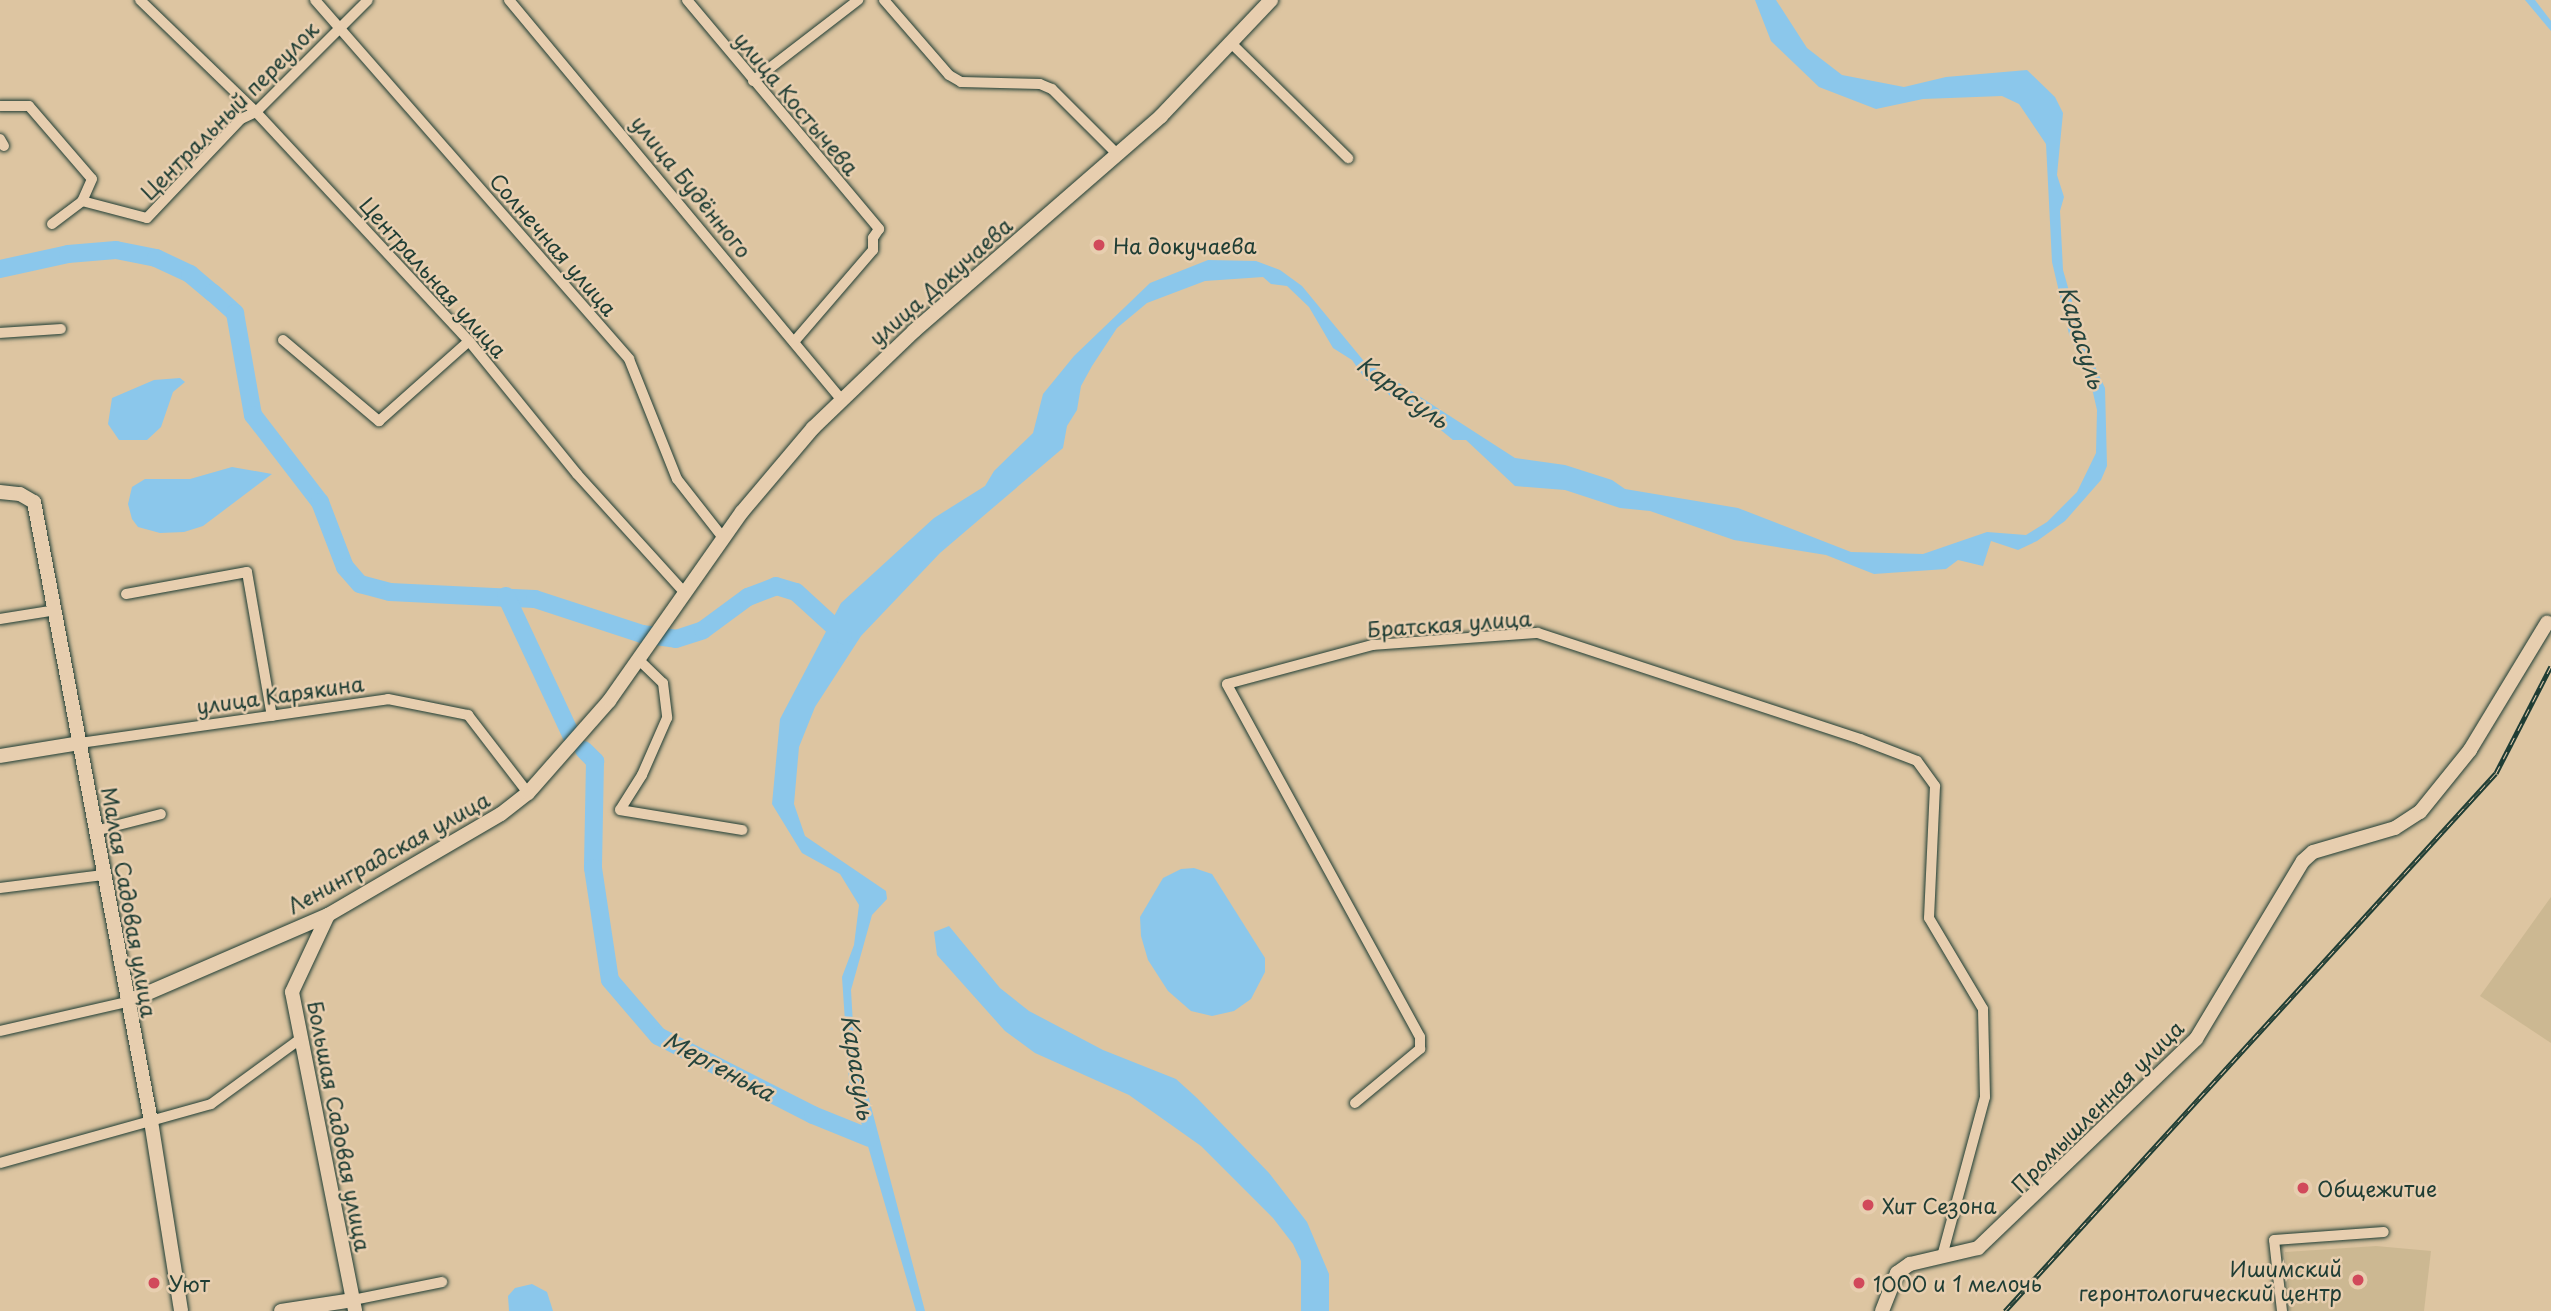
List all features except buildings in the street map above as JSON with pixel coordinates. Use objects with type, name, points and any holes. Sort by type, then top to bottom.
[{"type":"main road","name":"улица Докучаева","points":[[654,642],[724,539],[789,454],[841,399],[1118,155],[1232,44],[1271,0]]},
{"type":"main road","name":"Малая Садовая улица","points":[[0,492],[20,494],[34,502],[151,1121],[181,1311]]},
{"type":"main road","name":"Промышленная улица","points":[[1882,1311],[1897,1273],[1910,1264],[1978,1248],[2007,1225],[2196,1039],[2303,862],[2313,852],[2395,828],[2420,812],[2470,750],[2550,622]]},
{"type":"main road","name":"Ленинградская улица","points":[[127,1002],[328,915],[500,814],[528,793],[654,642]]},
{"type":"main road","name":"улица Карякина","points":[[0,756],[80,743]]},
{"type":"main road","name":"Большая Садовая улица","points":[[328,915],[292,992],[354,1306]]},
{"type":"main road","points":[[281,1311],[354,1306]]},
{"type":"street","name":"Центральная улица","points":[[140,0],[256,112],[470,341],[577,474],[685,594]]},
{"type":"street","name":"Солнечная улица","points":[[315,0],[629,359],[677,479],[724,539]]},
{"type":"street","name":"Центральный переулок","points":[[82,201],[147,218],[241,119],[256,112],[368,0]]},
{"type":"street","name":"улица Будённого","points":[[509,0],[623,131],[841,399]]},
{"type":"street","name":"улица Костычева","points":[[687,0],[878,229],[873,238],[873,250],[794,342]]},
{"type":"street","points":[[753,81],[858,0]]},
{"type":"street","points":[[884,0],[949,75],[961,82],[1040,84],[1052,89],[1118,155]]},
{"type":"street","points":[[1232,44],[1348,158]]},
{"type":"street","points":[[0,106],[29,106],[92,180],[82,201],[52,224]]},
{"type":"street","points":[[0,333],[61,329]]},
{"type":"street","points":[[284,340],[379,421],[470,341]]},
{"type":"street","points":[[126,594],[247,572],[272,716]]},
{"type":"street","points":[[0,619],[56,610]]},
{"type":"street","name":"Братская улица","points":[[1355,1102],[1420,1049],[1420,1037],[1227,684],[1373,645],[1538,633],[1917,761],[1935,786],[1929,918],[1983,1009],[1985,1097],[1942,1256]]},
{"type":"street","points":[[640,661],[663,683],[667,718],[642,775],[620,810],[742,830]]},
{"type":"street","name":"улица Карякина","points":[[80,743],[388,699],[468,715],[528,793]]},
{"type":"street","points":[[95,831],[161,814]]},
{"type":"street","points":[[0,888],[103,875]]},
{"type":"street","name":"Ленинградская улица","points":[[0,1031],[127,1002]]},
{"type":"street","points":[[0,1163],[211,1104],[300,1040]]},
{"type":"street","points":[[2282,1311],[2274,1240],[2384,1232]]},
{"type":"street","points":[[354,1306],[442,1282]]},
{"type":"shaded area","points":[[2551,897],[2551,1043],[2480,996]]},
{"type":"shaded area","name":"Ишимский геронтологический центр","points":[[2376,1246],[2431,1251],[2424,1311],[2290,1311],[2285,1252]]},
{"type":"water","name":"Карасуль","points":[[1755,0],[1776,0],[1807,48],[1842,75],[1904,87],[1946,77],[2027,70],[2055,97],[2063,113],[2057,175],[2064,197],[2060,211],[2063,270],[2084,343],[2105,388],[2107,466],[2101,480],[2065,521],[2037,541],[2018,550],[1991,541],[1983,566],[1958,560],[1946,569],[1874,574],[1826,555],[1734,540],[1650,511],[1620,508],[1565,490],[1515,486],[1466,440],[1453,440],[1408,403],[1391,397],[1378,383],[1366,380],[1352,360],[1333,348],[1309,307],[1287,286],[1271,284],[1263,277],[1205,281],[1147,303],[1117,328],[1092,366],[1081,386],[1077,410],[1067,426],[1063,448],[940,553],[861,636],[815,707],[799,747],[794,804],[805,836],[886,891],[887,899],[872,915],[851,990],[854,1042],[925,1311],[916,1311],[849,1081],[842,977],[854,945],[859,905],[840,874],[802,853],[772,804],[780,719],[841,603],[934,518],[985,486],[994,471],[1033,433],[1043,394],[1074,356],[1150,283],[1208,260],[1256,261],[1280,270],[1302,286],[1363,360],[1515,458],[1565,465],[1612,480],[1625,489],[1738,508],[1851,552],[1923,554],[1987,532],[2026,535],[2047,522],[2077,492],[2096,453],[2097,410],[2091,384],[2069,334],[2052,262],[2046,144],[2019,104],[2002,96],[1923,99],[1876,109],[1819,87],[1771,41]]},
{"type":"water","points":[[2525,0],[2535,0],[2551,21],[2551,31]]},
{"type":"water","points":[[180,378],[185,382],[173,392],[161,427],[147,440],[119,440],[108,424],[112,398],[154,380]]},
{"type":"water","points":[[232,467],[272,474],[203,526],[184,532],[160,533],[138,527],[132,519],[128,504],[132,487],[145,479],[190,479]]},
{"type":"water","points":[[1194,868],[1212,874],[1265,958],[1265,972],[1251,999],[1234,1011],[1212,1016],[1191,1011],[1168,991],[1148,960],[1141,936],[1140,917],[1163,878],[1181,869]]},
{"type":"water","points":[[949,926],[1000,988],[1029,1011],[1103,1050],[1176,1079],[1197,1098],[1269,1173],[1307,1222],[1329,1274],[1329,1311],[1301,1311],[1301,1261],[1293,1244],[1273,1218],[1201,1146],[1129,1095],[1035,1053],[1005,1031],[937,955],[934,932]]},
{"type":"water","points":[[532,1284],[547,1292],[553,1311],[509,1311],[508,1296],[515,1288]]},
{"type":"waterway","name":"Мергенька","points":[[0,269],[68,254],[116,250],[156,258],[190,274],[213,293],[235,313],[253,415],[320,502],[345,567],[360,584],[390,592],[535,599],[642,634],[676,639],[703,630],[748,597],[776,586],[796,592],[843,635]]},
{"type":"waterway","name":"Мергенька","points":[[506,596],[572,737]]},
{"type":"waterway","name":"Мергенька","points":[[584,750],[595,761],[593,868],[610,980],[658,1036],[813,1115],[870,1138]]},
{"type":"railway","points":[[2005,1311],[2496,773],[2551,666]]},
{"type":"place","name":"На докучаева","points":[[1099,245]]},
{"type":"place","name":"Общежитие","points":[[2303,1188]]},
{"type":"place","name":"Хит Сезона","points":[[1868,1205]]},
{"type":"place","name":"Ишимский геронтологический центр","points":[[2358,1280]]},
{"type":"place","name":"Уют","points":[[154,1283]]},
{"type":"place","name":"1000 и 1 мелочь","points":[[1859,1283]]}]
